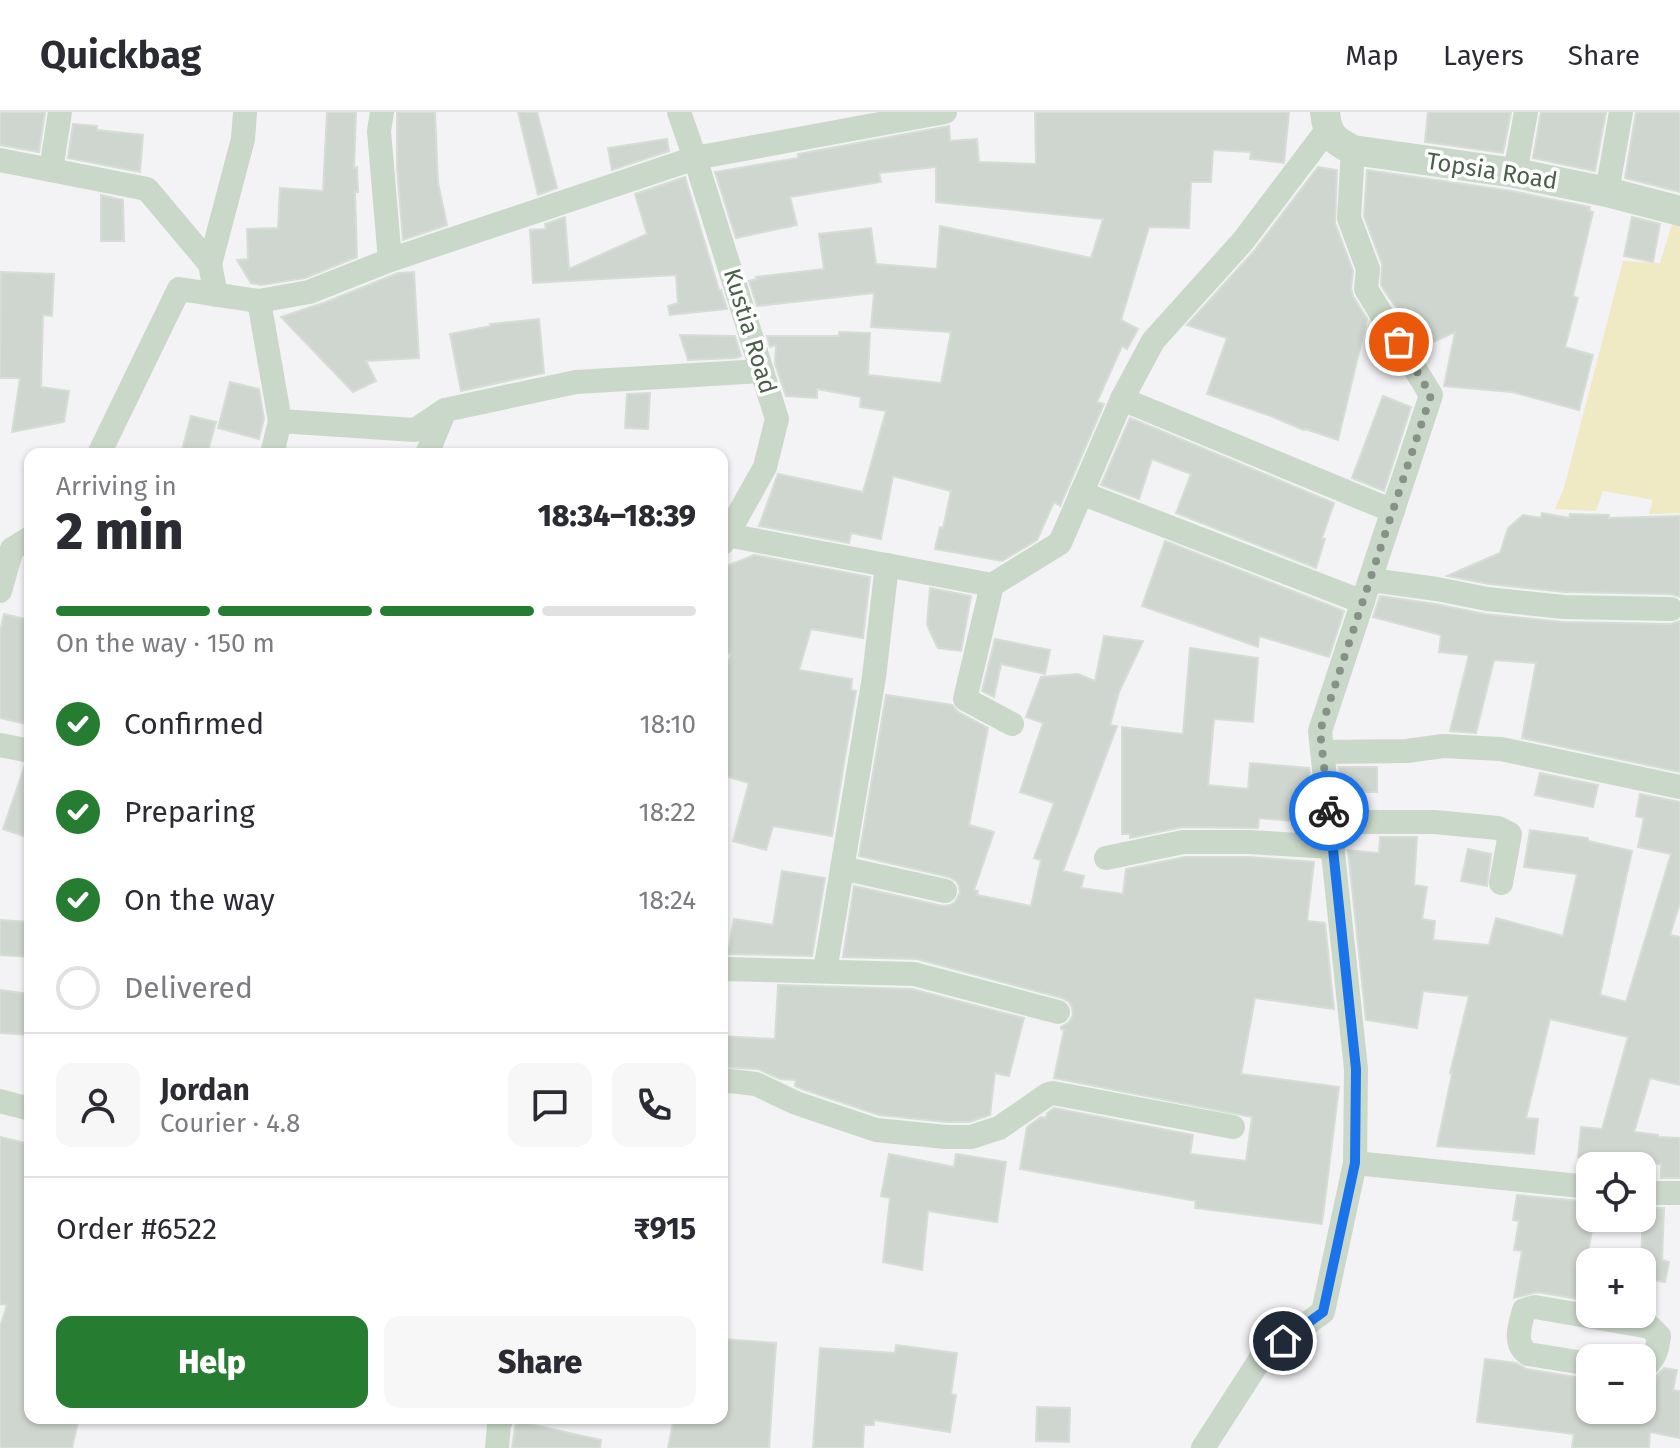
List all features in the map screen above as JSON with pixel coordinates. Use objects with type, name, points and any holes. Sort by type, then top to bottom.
[{"type":"street","points":[[51,170],[60,112]]},
{"type":"street","points":[[216,295],[210,264],[243,139],[245,112]]},
{"type":"street","points":[[382,112],[379,131],[390,260]]},
{"type":"street","name":"Kustia Road","points":[[679,112],[777,419],[765,467],[728,535]]},
{"type":"street","points":[[102,448],[179,289],[259,301],[309,292],[390,260],[695,158],[945,112]]},
{"type":"street","points":[[1515,173],[1526,112]]},
{"type":"street","points":[[1607,192],[1621,112]]},
{"type":"street","points":[[728,540],[992,585],[1060,543],[1122,399],[1153,341],[1243,241],[1326,121]]},
{"type":"street","name":"Topsia Road","points":[[1326,121],[1338,143],[1353,150],[1515,173],[1680,211]]},
{"type":"street","points":[[1203,1448],[1263,1355],[1323,1312],[1355,1163],[1356,1069],[1320,731],[1431,395],[1366,289],[1368,269],[1349,218],[1353,150]]},
{"type":"street","points":[[0,160],[147,189],[210,264]]},
{"type":"street","points":[[259,301],[280,421],[273,448]]},
{"type":"street","points":[[280,421],[415,430],[445,410],[576,382],[762,371]]},
{"type":"street","points":[[1122,399],[1393,511]]},
{"type":"street","points":[[429,448],[445,410]]},
{"type":"street","points":[[1081,493],[1367,591],[1437,589],[1487,599],[1564,607],[1671,609]]},
{"type":"street","points":[[0,591],[12,549],[24,542]]},
{"type":"street","points":[[825,971],[874,677],[887,565]]},
{"type":"street","points":[[992,585],[965,699],[1012,724]]},
{"type":"street","points":[[0,745],[24,750]]},
{"type":"street","points":[[1323,752],[1407,751],[1443,746],[1501,749],[1680,787]]},
{"type":"street","points":[[1330,822],[1434,822],[1498,828],[1510,834],[1501,883]]},
{"type":"street","points":[[1106,858],[1183,842],[1333,847]]},
{"type":"street","points":[[842,868],[945,891]]},
{"type":"street","points":[[728,969],[914,974],[1058,1012]]},
{"type":"street","points":[[728,1081],[756,1084],[796,1103],[876,1130],[946,1137],[971,1137],[999,1128],[1053,1093],[1233,1127]]},
{"type":"street","points":[[0,1101],[24,1107]]},
{"type":"street","points":[[1355,1163],[1576,1186]]},
{"type":"street","points":[[1656,1193],[1680,1193]]},
{"type":"street","points":[[1576,1362],[1528,1354],[1521,1349],[1519,1342],[1524,1310],[1535,1307],[1650,1327],[1669,1346]]},
{"type":"street","points":[[497,1448],[499,1424]]},
{"type":"shaded area","points":[[1672,224],[1680,225],[1680,513],[1649,514],[1653,500],[1603,491],[1596,511],[1555,509],[1564,488],[1623,261],[1660,263]]},
{"type":"building","points":[[0,112],[45,112],[39,152],[0,145]]},
{"type":"building","points":[[327,112],[356,112],[357,257],[305,278],[261,285],[251,283],[237,260],[248,259],[247,229],[278,228],[280,188],[323,191]]},
{"type":"building","points":[[397,112],[435,112],[438,183],[447,225],[403,240],[397,168]]},
{"type":"building","points":[[518,112],[537,112],[557,188],[538,195]]},
{"type":"building","points":[[1035,112],[1289,112],[1284,163],[1250,159],[1251,152],[1213,150],[1211,182],[1191,182],[1189,228],[1149,227],[1121,320],[1138,329],[1127,349],[1122,346],[1097,402],[1104,404],[1060,506],[1054,502],[1037,540],[1002,561],[935,549],[951,491],[893,476],[881,539],[851,533],[849,543],[759,526],[778,474],[863,492],[886,411],[860,407],[861,397],[817,389],[817,398],[786,396],[775,364],[776,345],[770,347],[767,336],[870,333],[868,375],[941,383],[951,332],[871,327],[874,293],[757,306],[749,281],[756,277],[824,269],[819,234],[871,228],[876,264],[937,269],[940,226],[1091,258],[1103,219],[936,202],[936,167],[879,173],[881,182],[790,197],[797,225],[736,238],[715,172],[949,126],[950,141],[977,139],[979,162],[1036,164]]},
{"type":"building","points":[[1428,112],[1511,112],[1503,153],[1425,142]]},
{"type":"building","points":[[1541,112],[1606,112],[1595,171],[1533,158]]},
{"type":"building","points":[[1636,112],[1680,112],[1680,192],[1625,178]]},
{"type":"building","points":[[73,124],[143,135],[140,172],[68,158]]},
{"type":"building","points":[[667,139],[669,151],[612,170],[608,148]]},
{"type":"building","points":[[1318,167],[1337,170],[1335,223],[1353,271],[1353,296],[1367,319],[1338,440],[1207,394],[1227,338],[1187,325],[1254,251]]},
{"type":"building","points":[[1367,170],[1512,191],[1590,207],[1589,211],[1593,212],[1573,296],[1578,298],[1565,347],[1593,355],[1579,410],[1512,392],[1444,386],[1455,332],[1427,345],[1381,285],[1382,264],[1364,216]]},
{"type":"building","points":[[685,177],[727,309],[670,315],[668,306],[678,303],[676,275],[533,283],[530,230],[546,229],[545,224],[565,217],[569,269],[647,234],[635,194]]},
{"type":"building","points":[[101,195],[123,200],[124,241],[101,241]]},
{"type":"building","points":[[1632,217],[1660,224],[1653,262],[1624,256]]},
{"type":"building","points":[[1,272],[54,274],[52,316],[43,315],[41,387],[69,391],[64,422],[12,432],[20,378],[0,378]]},
{"type":"building","points":[[414,272],[419,358],[366,361],[376,381],[353,392],[281,317],[398,273]]},
{"type":"building","points":[[539,319],[544,373],[461,391],[450,334],[490,324]]},
{"type":"building","points":[[680,335],[735,336],[741,356],[688,360]]},
{"type":"building","points":[[230,382],[259,389],[264,419],[259,439],[218,428]]},
{"type":"building","points":[[650,393],[648,429],[625,428],[627,394]]},
{"type":"building","points":[[1383,396],[1411,407],[1384,491],[1352,478]]},
{"type":"building","points":[[191,416],[216,422],[209,448],[183,448]]},
{"type":"building","points":[[1130,418],[1334,503],[1316,568],[1176,513],[1191,474],[1152,459],[1139,499],[1101,485]]},
{"type":"building","points":[[1542,513],[1569,518],[1570,514],[1609,515],[1609,518],[1680,516],[1680,597],[1671,594],[1565,592],[1447,576],[1500,553],[1508,528],[1523,515],[1541,518]]},
{"type":"building","points":[[1165,541],[1344,611],[1329,657],[1259,636],[1258,647],[1142,606]]},
{"type":"building","points":[[754,555],[870,577],[863,638],[811,629],[799,670],[852,679],[851,690],[856,691],[832,836],[773,826],[766,850],[733,841],[749,783],[728,777],[728,663],[731,654],[728,653],[728,566]]},
{"type":"building","points":[[930,588],[971,596],[961,651],[938,648],[932,636],[927,624]]},
{"type":"building","points":[[1380,596],[1485,614],[1563,622],[1671,624],[1680,621],[1680,772],[1522,738],[1536,663],[1494,660],[1476,733],[1450,731],[1469,655],[1439,652],[1441,635],[1373,617]]},
{"type":"building","points":[[4,614],[24,619],[24,724],[0,718],[0,632]]},
{"type":"building","points":[[1104,636],[1143,641],[1119,692],[1110,725],[1117,726],[1063,871],[1084,876],[1081,888],[1123,894],[1126,869],[1185,857],[1249,857],[1314,862],[1307,921],[1325,923],[1334,1009],[1255,998],[1241,1074],[1339,1087],[1322,1224],[1195,1208],[1196,1201],[1020,1169],[1027,1127],[1041,1117],[1046,1118],[1054,1108],[1193,1135],[1190,1154],[1246,1161],[1252,1117],[1054,1078],[1064,1030],[1061,1027],[1073,1015],[1069,1002],[1062,998],[917,959],[843,957],[854,886],[943,906],[955,902],[960,893],[956,881],[949,877],[859,856],[886,695],[952,705],[958,712],[988,728],[969,825],[994,832],[974,890],[978,891],[977,895],[1031,906],[1041,860],[1034,858],[1054,803],[1020,792],[1043,723],[1026,717],[1041,677],[1078,674],[1095,681]]},
{"type":"building","points":[[995,639],[1050,650],[1045,674],[1001,664],[994,697],[982,691]]},
{"type":"building","points":[[1190,648],[1258,658],[1253,722],[1214,719],[1208,785],[1248,789],[1250,763],[1309,768],[1315,823],[1259,818],[1258,828],[1183,827],[1130,838],[1130,834],[1122,834],[1122,727],[1183,734]]},
{"type":"building","points":[[1339,767],[1377,767],[1377,792],[1362,792],[1361,807],[1343,807]]},
{"type":"building","points":[[24,768],[24,836],[3,829]]},
{"type":"building","points":[[1540,773],[1598,785],[1593,807],[1535,795]]},
{"type":"building","points":[[1640,794],[1680,802],[1680,903],[1670,935],[1680,937],[1680,1085],[1650,1078],[1634,1132],[1680,1138],[1680,1178],[1661,1178],[1661,1164],[1656,1164],[1656,1152],[1578,1152],[1581,1127],[1602,1129],[1628,1037],[1550,1019],[1526,1118],[1538,1119],[1534,1154],[1437,1146],[1450,1073],[1469,996],[1423,991],[1417,1028],[1366,1020],[1348,850],[1379,853],[1380,837],[1417,837],[1414,885],[1427,887],[1422,919],[1435,921],[1433,940],[1489,945],[1496,918],[1563,936],[1577,874],[1524,867],[1530,830],[1588,838],[1588,841],[1632,851],[1600,995],[1626,1002],[1671,854],[1638,847],[1644,818],[1636,816]]},
{"type":"building","points":[[1468,849],[1491,854],[1487,886],[1461,881]]},
{"type":"building","points":[[782,871],[825,878],[812,956],[728,954],[734,919],[773,925]]},
{"type":"building","points":[[0,920],[24,922],[24,957],[0,955]]},
{"type":"building","points":[[778,985],[912,989],[1024,1018],[1009,1076],[995,1073],[990,1115],[969,1122],[879,1115],[802,1089],[795,1086],[796,1080],[780,1079],[758,1069],[728,1067],[728,1036],[775,1039]]},
{"type":"building","points":[[0,990],[24,993],[24,1035],[0,1033]]},
{"type":"building","points":[[0,1137],[24,1143],[24,1424],[78,1424],[72,1448],[0,1448],[0,1327],[7,1305],[0,1304]]},
{"type":"building","points":[[889,1154],[954,1167],[956,1154],[1006,1162],[997,1222],[928,1211],[922,1270],[883,1262],[890,1198],[881,1196]]},
{"type":"building","points":[[1517,1195],[1576,1201],[1576,1232],[1592,1232],[1589,1248],[1576,1248],[1576,1299],[1537,1292],[1514,1298],[1522,1251],[1514,1250],[1519,1221],[1513,1220]]},
{"type":"building","points":[[1656,1208],[1664,1208],[1662,1260],[1669,1262],[1665,1282],[1656,1280],[1656,1248],[1642,1248],[1642,1232],[1656,1232]]},
{"type":"building","points":[[728,1339],[776,1343],[769,1448],[668,1448],[673,1424],[728,1424]]},
{"type":"building","points":[[896,1345],[957,1353],[951,1394],[956,1395],[950,1432],[874,1420],[874,1425],[864,1425],[863,1448],[813,1448],[820,1348],[895,1353]]},
{"type":"building","points":[[1485,1359],[1576,1377],[1576,1424],[1656,1424],[1657,1376],[1664,1368],[1677,1370],[1673,1390],[1680,1391],[1680,1438],[1650,1432],[1649,1448],[1572,1448],[1574,1434],[1477,1422]]},
{"type":"building","points":[[1037,1407],[1070,1408],[1069,1442],[1036,1441]]},
{"type":"building","points":[[516,1424],[529,1424],[601,1440],[600,1448],[512,1448]]},
{"type":"way so far","points":[[1329,811],[1320,731],[1431,395],[1399,342]]},
{"type":"route","points":[[1283,1341],[1323,1312],[1355,1163],[1356,1069],[1329,811]]}]
